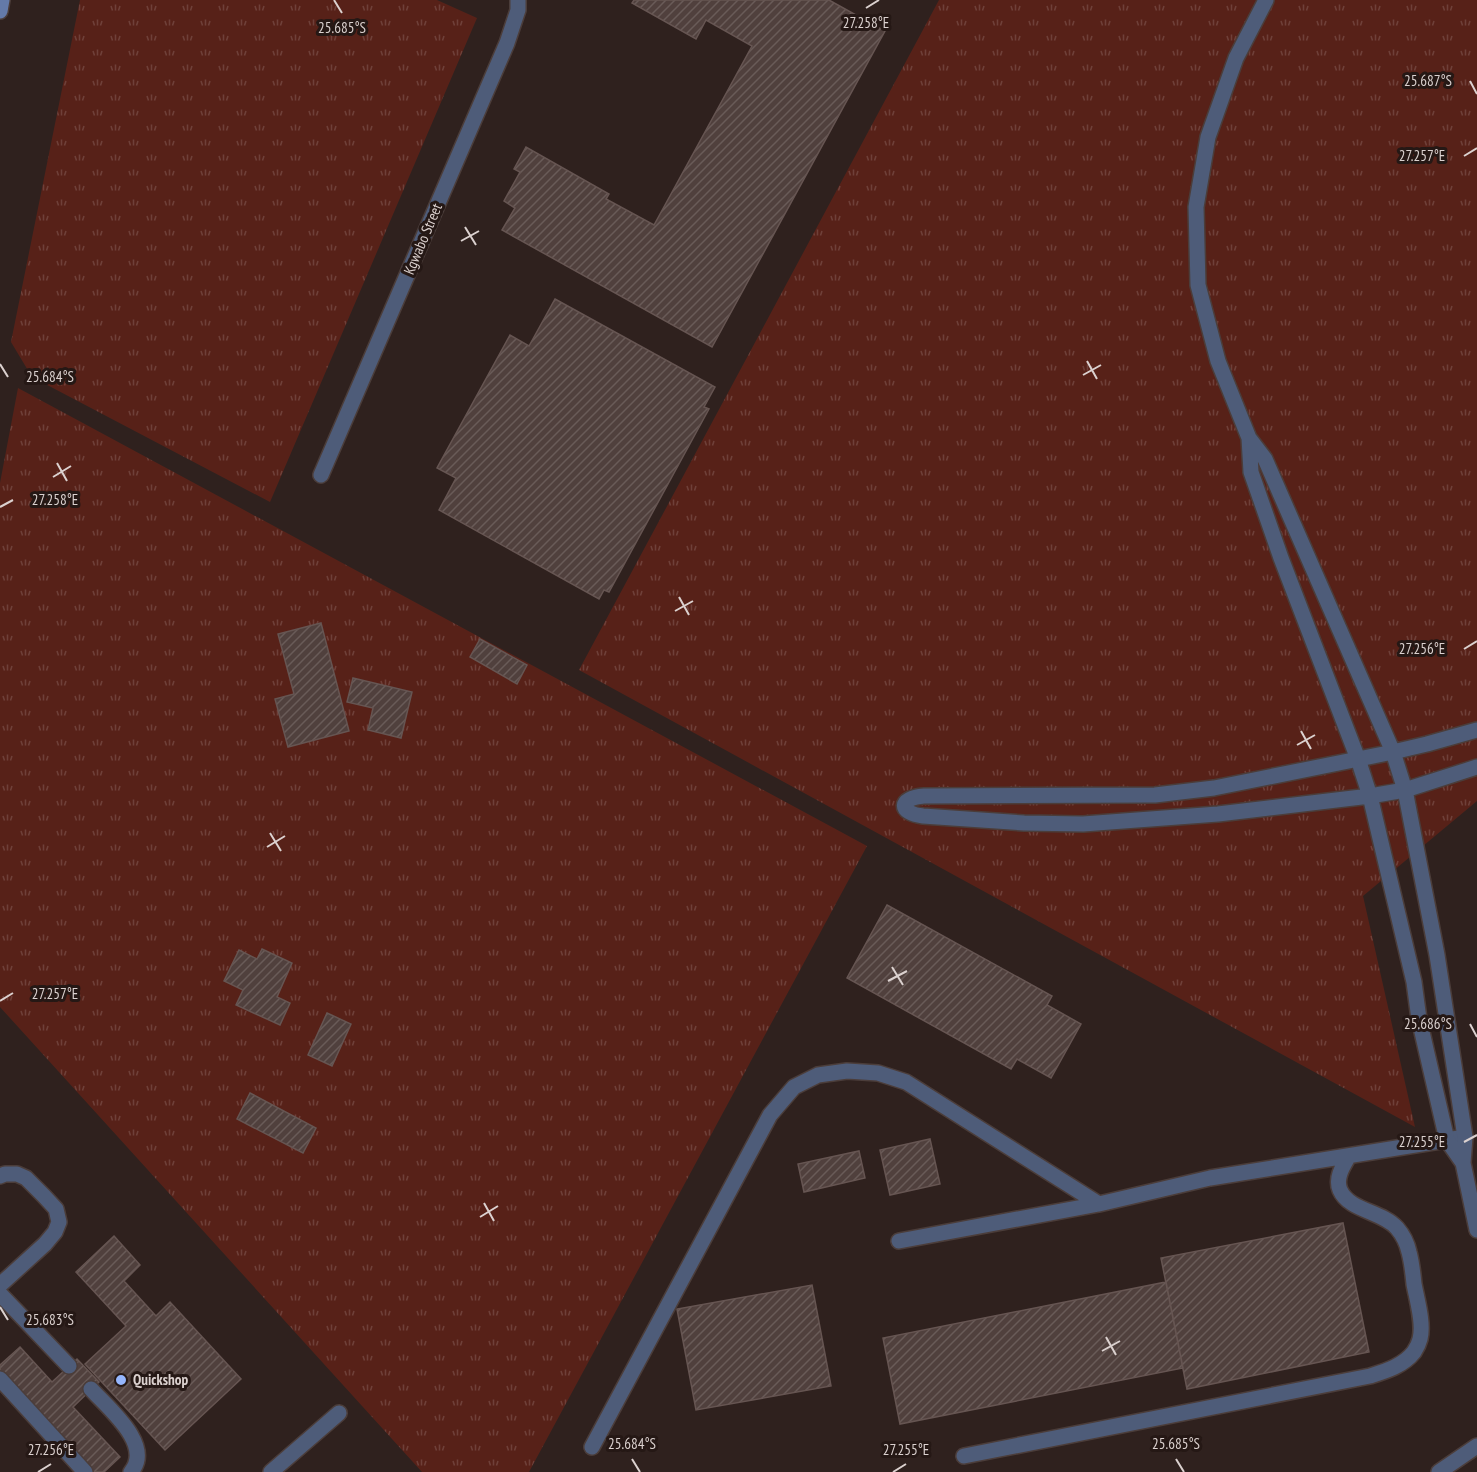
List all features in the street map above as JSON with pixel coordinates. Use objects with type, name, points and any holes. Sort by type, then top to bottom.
[{"type":"main road","points":[[0,11],[2,0]]},
{"type":"street","name":"Kgwabo Street","points":[[321,475],[507,43],[518,10],[518,0]]},
{"type":"street","points":[[1266,0],[1236,58],[1208,137],[1196,207],[1198,285],[1218,361],[1249,438],[1266,459],[1393,752],[1405,790],[1437,955],[1466,1137],[1463,1163],[1477,1230]]},
{"type":"street","points":[[1249,438],[1251,472],[1370,796],[1414,982],[1419,1020],[1447,1140],[1463,1163]]},
{"type":"street","points":[[1477,730],[1393,752],[1214,788],[1155,795],[924,796],[908,799],[905,807],[914,815],[1024,823],[1083,824],[1148,820],[1370,796],[1405,790],[1477,767]]},
{"type":"street","points":[[592,1447],[770,1114],[794,1087],[818,1075],[847,1071],[878,1073],[906,1082],[1099,1204]]},
{"type":"street","points":[[899,1241],[1099,1204],[1210,1178],[1466,1137]]},
{"type":"street","points":[[964,1456],[1370,1376],[1402,1363],[1414,1352],[1420,1340],[1420,1324],[1409,1252],[1404,1237],[1389,1220],[1355,1205],[1340,1190],[1338,1180],[1349,1156]]},
{"type":"street","points":[[0,1176],[17,1174],[26,1178],[56,1209],[59,1222],[55,1232],[45,1244],[0,1285]]},
{"type":"street","points":[[0,1294],[69,1366]]},
{"type":"street","points":[[0,1378],[85,1472]]},
{"type":"street","points":[[91,1389],[135,1440],[136,1467],[131,1472]]},
{"type":"street","points":[[271,1472],[339,1413]]},
{"type":"street","points":[[1439,1472],[1477,1446]]},
{"type":"green space","points":[[80,0],[437,0],[477,18],[270,502],[32,377],[11,342]]},
{"type":"green space","points":[[939,0],[1477,0],[1477,801],[1363,896],[1415,1127],[579,670]]},
{"type":"green space","points":[[18,388],[867,846],[529,1472],[422,1472],[0,1007],[0,483]]},
{"type":"building","points":[[634,0],[829,0],[885,31],[712,347],[502,230],[515,208],[504,201],[520,172],[514,169],[526,147],[609,194],[606,199],[654,225],[752,46],[706,20],[696,39],[632,3]]},
{"type":"building","points":[[555,299],[715,387],[704,407],[709,409],[609,592],[604,590],[599,599],[439,510],[456,478],[437,468],[510,335],[529,346]]},
{"type":"building","points":[[321,623],[349,731],[288,747],[275,699],[294,694],[278,634]]},
{"type":"building","points":[[480,639],[527,665],[517,684],[470,657]]},
{"type":"building","points":[[353,678],[412,692],[401,738],[368,730],[373,708],[347,702]]},
{"type":"building","points":[[887,905],[1052,996],[1047,1005],[1081,1024],[1051,1078],[1017,1059],[1011,1069],[847,978]]},
{"type":"building","points":[[262,949],[292,963],[277,997],[290,1003],[280,1025],[236,1005],[243,990],[224,981],[239,950],[257,959]]},
{"type":"building","points":[[327,1013],[351,1024],[332,1066],[308,1055]]},
{"type":"building","points":[[250,1093],[316,1128],[303,1153],[237,1119]]},
{"type":"building","points":[[930,1139],[940,1184],[890,1195],[880,1150]]},
{"type":"building","points":[[859,1151],[865,1178],[804,1192],[798,1164]]},
{"type":"building","points":[[1343,1223],[1369,1352],[1187,1389],[1161,1258]]},
{"type":"building","points":[[114,1236],[140,1265],[124,1281],[156,1316],[170,1302],[241,1379],[165,1450],[85,1364],[126,1326],[76,1272]]},
{"type":"building","points":[[1166,1282],[1183,1368],[900,1424],[883,1338]]},
{"type":"building","points":[[812,1285],[831,1386],[696,1410],[677,1309]]},
{"type":"building","points":[[20,1347],[52,1382],[77,1359],[99,1382],[73,1407],[120,1457],[104,1472],[91,1472],[0,1373],[0,1365]]},
{"type":"place","name":"Quickshop","points":[[121,1380]]}]
